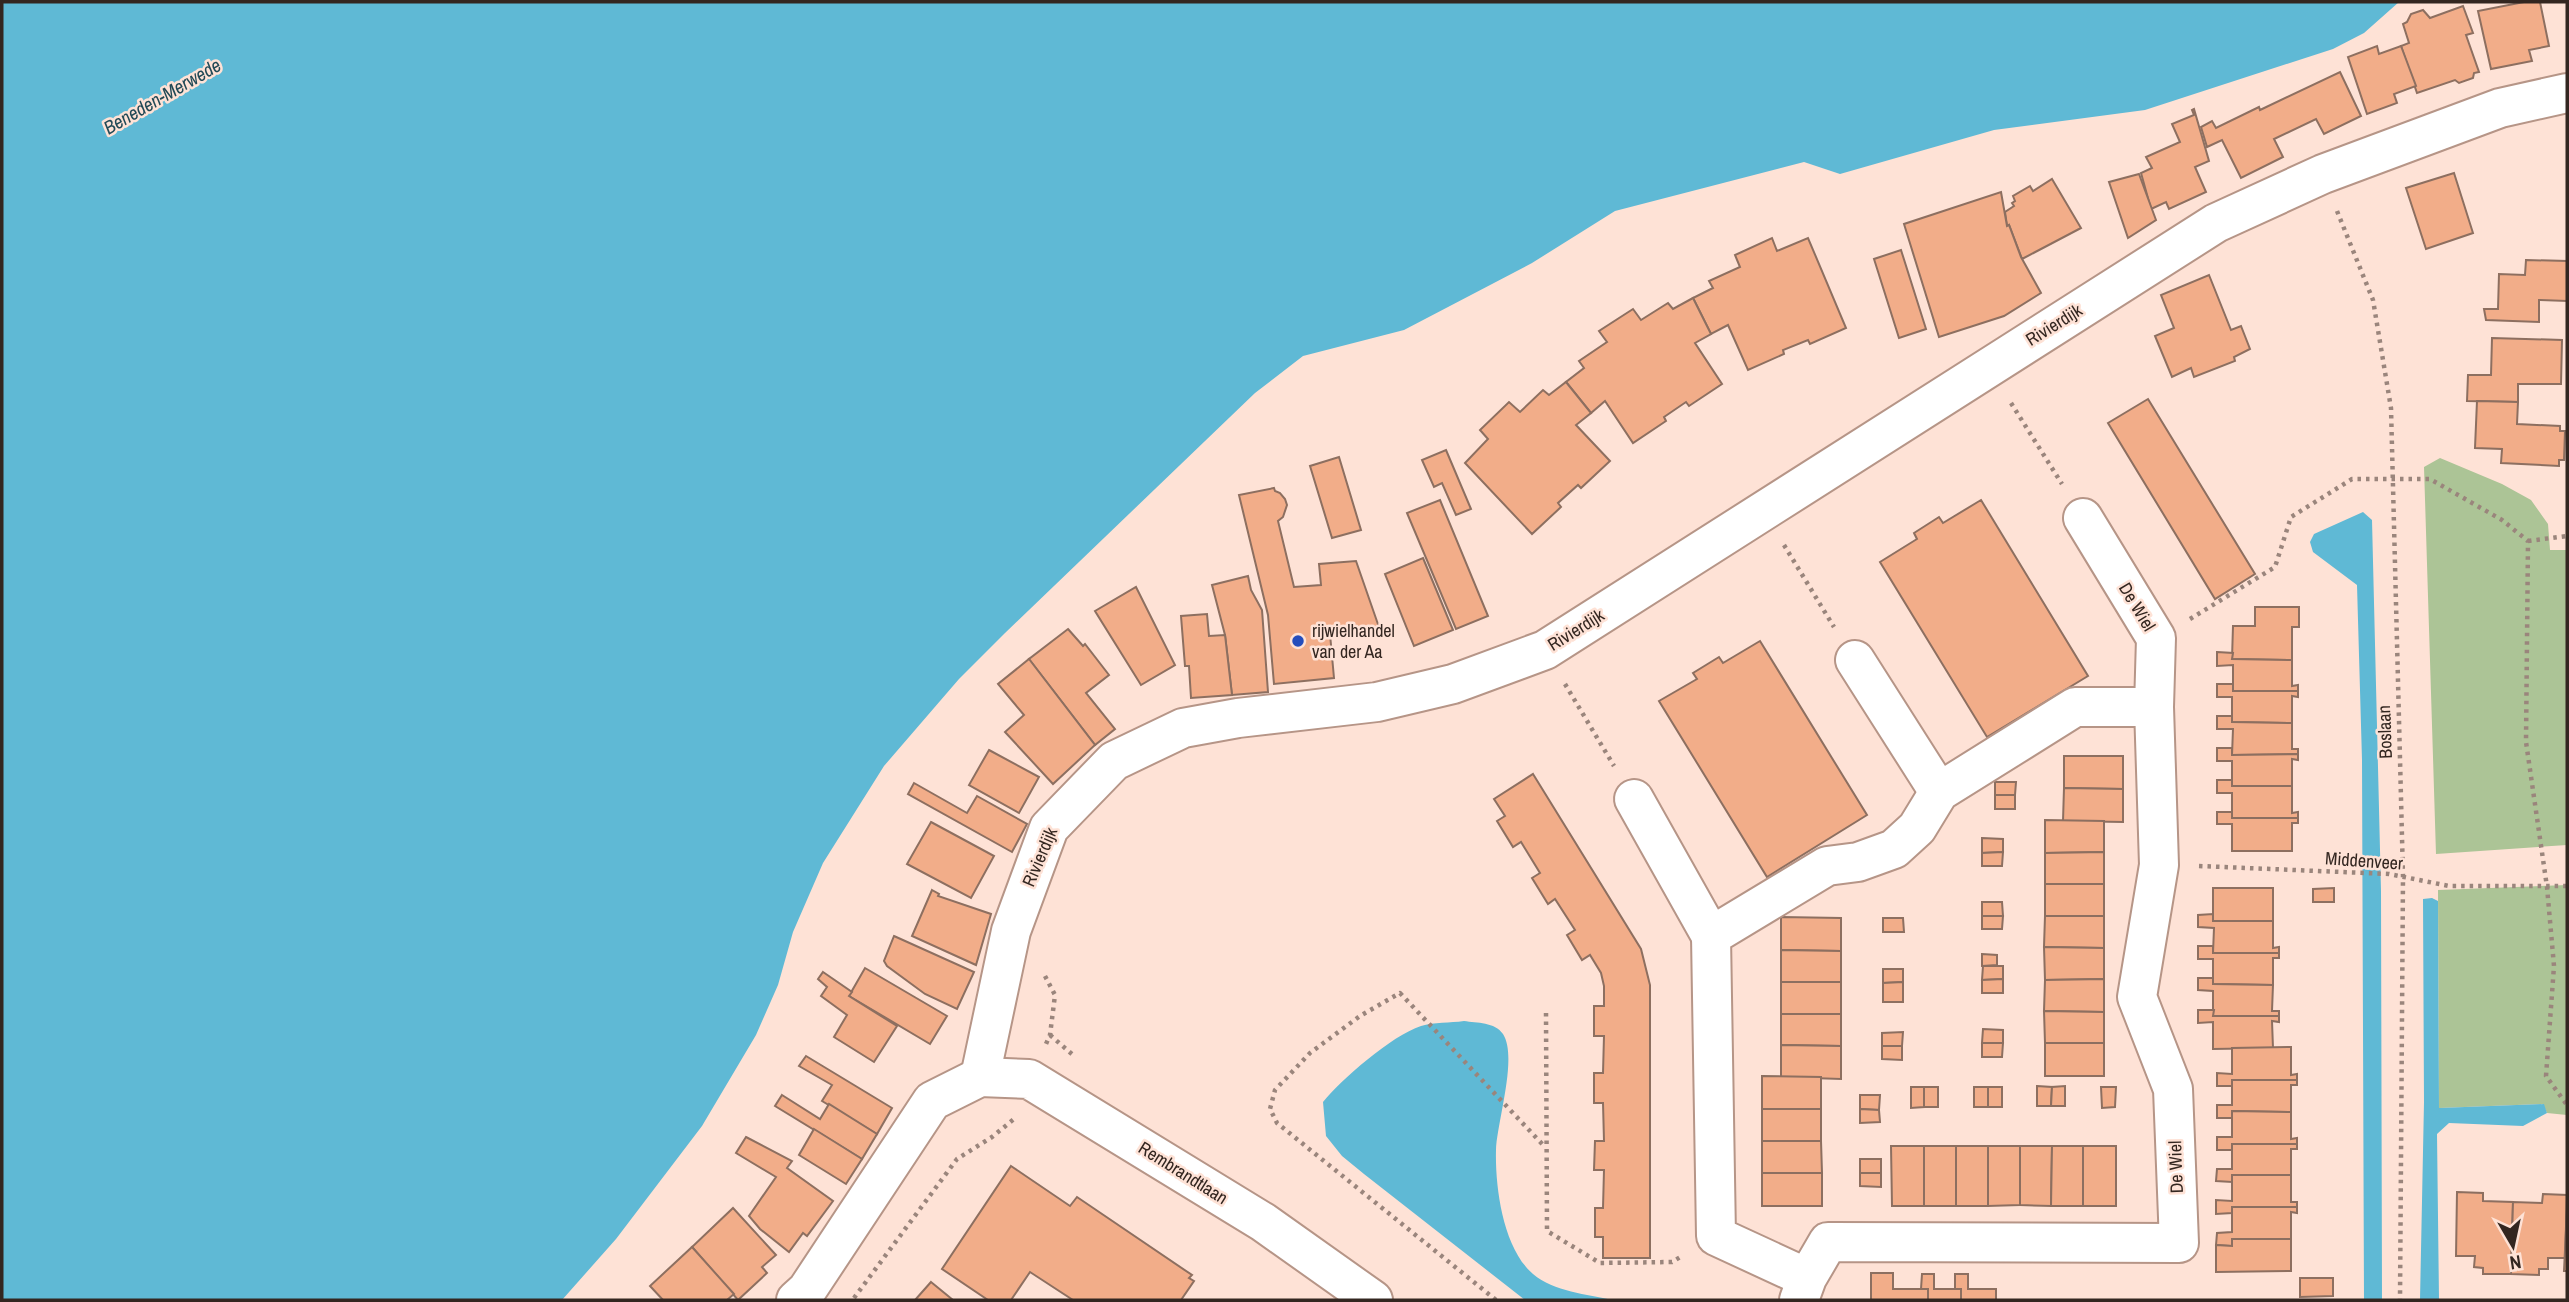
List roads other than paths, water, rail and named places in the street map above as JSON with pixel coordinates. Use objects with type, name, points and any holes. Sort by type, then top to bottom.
[{"type":"street","name":"Rivierdijk","points":[[980,1077],[1011,930],[1049,828],[1114,761],[1183,728],[1238,718],[1377,702],[1453,684],[1545,650],[2216,223],[2323,174],[2500,108],[2567,93]]},
{"type":"street","name":"De Wiel","points":[[1711,936],[1716,1236],[1803,1289],[1828,1242],[2179,1244],[2174,1089],[2137,997],[2159,865],[2154,707],[2156,638],[2083,518]]},
{"type":"street","points":[[1855,660],[1939,792]]},
{"type":"street","points":[[1634,799],[1711,936],[1826,866],[1858,862],[1894,849],[1917,828],[1939,792],[2075,707],[2154,707]]},
{"type":"street","points":[[796,1300],[807,1290],[932,1101],[980,1077]]},
{"type":"street","name":"Rembrandtlaan","points":[[980,1077],[1030,1079],[1263,1222],[1373,1300]]},
{"type":"water","name":"Beneden-Merwede","points":[[2,2],[2399,2],[2364,33],[2333,49],[2145,110],[1994,130],[1840,174],[1804,162],[1615,211],[1532,263],[1404,330],[1303,356],[1255,393],[1005,633],[959,679],[884,766],[823,863],[793,932],[778,985],[756,1035],[702,1126],[616,1239],[562,1300],[2,1300]]},
{"type":"water","points":[[2363,512],[2372,520],[2381,891],[2382,1300],[2364,1300],[2362,760],[2357,585],[2313,552],[2310,542],[2314,534]]},
{"type":"water","points":[[2432,898],[2438,901],[2439,1108],[2544,1104],[2547,1113],[2523,1126],[2449,1123],[2437,1134],[2439,1300],[2420,1300],[2424,1102],[2423,899]]},
{"type":"water","points":[[1464,1021],[1495,1027],[1503,1034],[1507,1044],[1508,1073],[1497,1138],[1496,1165],[1499,1199],[1514,1249],[1523,1263],[1541,1280],[1571,1292],[1613,1300],[1525,1300],[1342,1156],[1326,1136],[1323,1102],[1368,1059],[1396,1039],[1421,1026]]},
{"type":"place","name":"rijwielhandel van der Aa","points":[[1298,641]]}]
